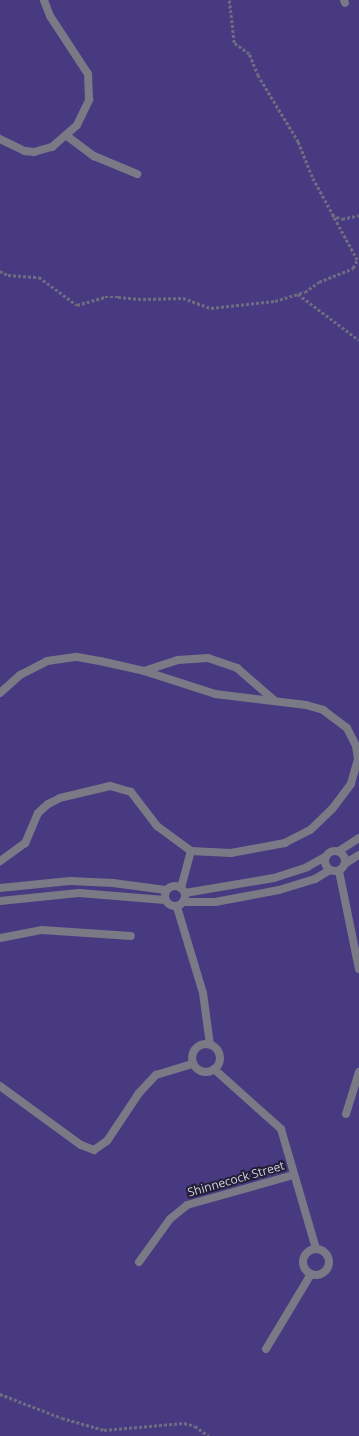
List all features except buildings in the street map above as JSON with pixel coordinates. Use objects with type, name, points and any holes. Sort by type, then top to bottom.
[{"type":"street","points":[[0,139],[17,148],[34,152],[52,147],[67,136],[87,108],[91,91],[90,81],[77,54],[50,16],[44,0]]},
{"type":"street","points":[[67,136],[94,156],[137,174]]},
{"type":"street","points":[[0,692],[34,665],[63,657],[77,657],[144,671],[215,694],[306,705],[331,714],[347,728],[357,745],[357,770],[351,784],[332,809],[310,830],[284,843],[252,851],[231,853],[191,851],[157,826],[131,792],[110,786],[67,796],[48,804],[38,813],[33,830],[25,843],[0,861]]},
{"type":"street","points":[[144,671],[178,660],[195,658],[213,659],[237,668],[275,701]]},
{"type":"street","points":[[359,838],[339,851],[331,851],[325,857],[307,868],[274,878],[183,891],[171,886],[166,890],[165,900],[170,906],[222,901],[279,890],[335,870],[359,855]]},
{"type":"street","points":[[191,851],[180,905],[203,993],[210,1045]]},
{"type":"street","points":[[339,851],[344,855],[346,863]]},
{"type":"street","points":[[325,857],[325,864],[335,870],[359,969]]},
{"type":"street","points":[[0,888],[70,881],[113,883],[166,890]]},
{"type":"street","points":[[0,901],[79,893],[165,900]]},
{"type":"street","points":[[0,938],[42,930],[131,936]]},
{"type":"street","points":[[204,1044],[210,1045],[217,1050],[220,1058],[214,1069],[202,1072],[193,1064],[193,1051],[204,1044]]},
{"type":"street","points":[[0,1086],[81,1145],[94,1150],[107,1141],[139,1093],[156,1075],[193,1064]]},
{"type":"street","name":"Shinnecock Street","points":[[214,1069],[279,1126],[316,1249],[326,1252],[329,1265],[320,1275],[311,1274]]},
{"type":"street","points":[[346,1114],[359,1072]]},
{"type":"street","name":"Shinnecock Street","points":[[139,1262],[170,1219],[187,1205],[294,1175]]},
{"type":"street","points":[[266,1349],[311,1274],[306,1271],[302,1261],[307,1252],[316,1249]]},
{"type":"path","points":[[0,271],[8,275],[39,277],[77,306],[105,297],[118,297],[183,298],[211,308],[239,304],[264,304],[298,294],[353,268],[357,260],[332,215],[298,142],[258,76],[249,54],[234,43],[229,0]]},
{"type":"path","points":[[332,215],[342,219],[359,215]]},
{"type":"path","points":[[298,294],[359,340]]},
{"type":"path","points":[[0,1394],[62,1418],[104,1430],[184,1423],[209,1436]]},
{"type":"shaded area","points":[[0,0],[359,0],[359,1436],[0,1436]]}]
